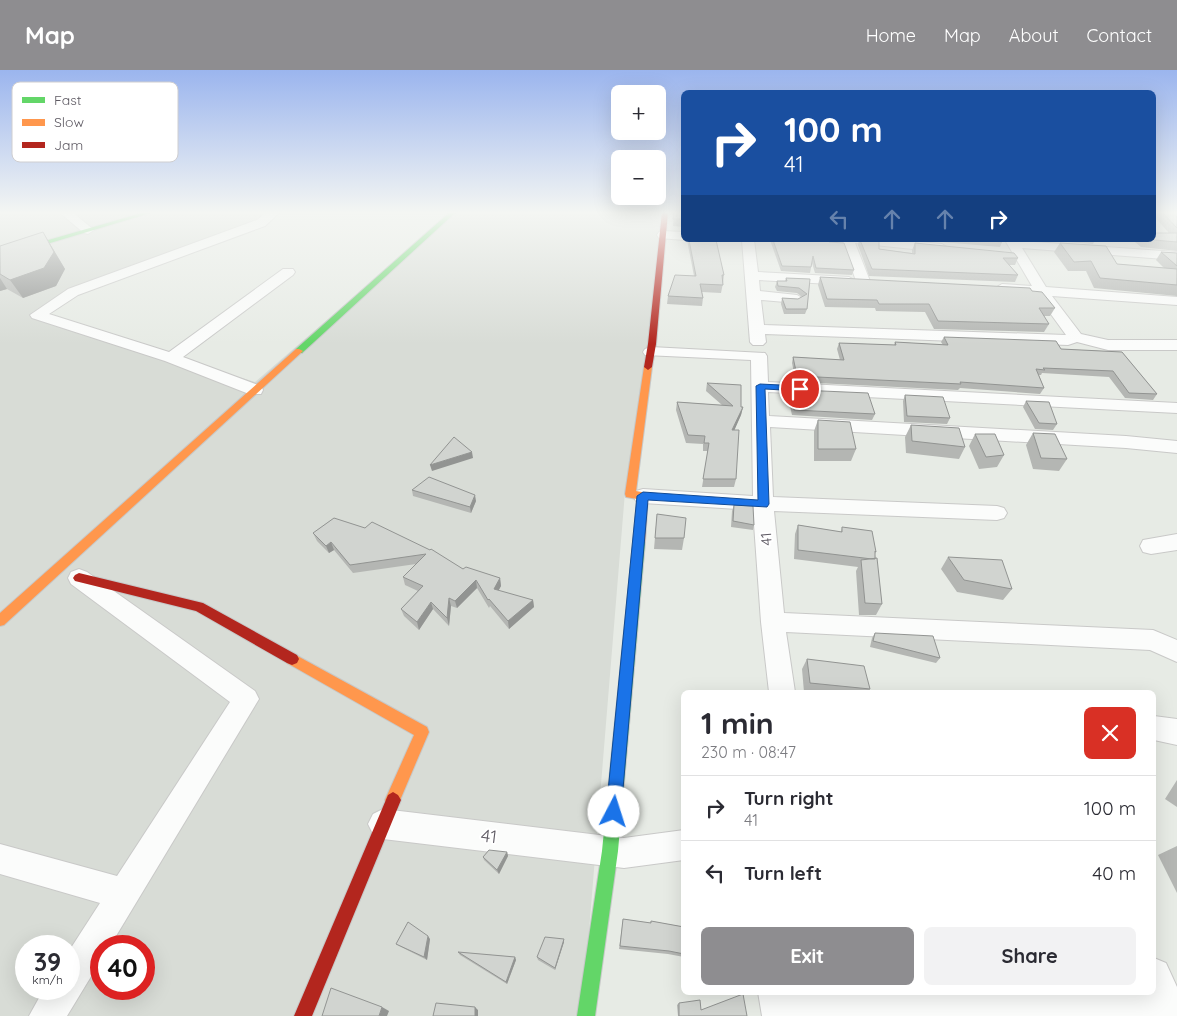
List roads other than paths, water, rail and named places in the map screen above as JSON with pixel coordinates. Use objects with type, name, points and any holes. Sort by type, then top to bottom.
[{"type":"street","points":[[171,256],[73,292],[37,315],[171,358],[255,390]]},
{"type":"street","points":[[0,620],[70,571],[255,390],[404,256]]},
{"type":"street","points":[[661,256],[651,352],[642,400],[630,494],[763,504],[997,513]]},
{"type":"street","name":"41","points":[[750,256],[759,356],[763,504],[773,622],[782,690]]},
{"type":"street","points":[[752,276],[868,282],[856,256]]},
{"type":"street","points":[[1020,256],[1041,290],[1076,337]]},
{"type":"street","points":[[171,358],[288,272]]},
{"type":"street","points":[[992,288],[1177,301]]},
{"type":"street","points":[[754,295],[797,299]]},
{"type":"street","points":[[757,329],[1068,340],[1076,337],[1108,345],[1177,345]]},
{"type":"street","points":[[651,352],[759,356]]},
{"type":"street","points":[[760,386],[1177,408]]},
{"type":"street","points":[[761,421],[1116,441],[1177,447]]},
{"type":"street","points":[[586,1016],[610,851],[643,496]]},
{"type":"street","points":[[1151,546],[1177,542]]},
{"type":"street","points":[[70,571],[199,607],[422,732],[302,1016]]},
{"type":"street","points":[[70,571],[246,700],[80,964]]},
{"type":"street","points":[[773,622],[1153,640],[1177,652]]},
{"type":"street","points":[[1156,728],[1177,732]]},
{"type":"street","name":"41","points":[[383,824],[624,853],[681,845]]},
{"type":"street","points":[[0,859],[124,894]]},
{"type":"street","points":[[776,1006],[1163,997]]},
{"type":"street","points":[[47,1016],[57,1000]]}]
